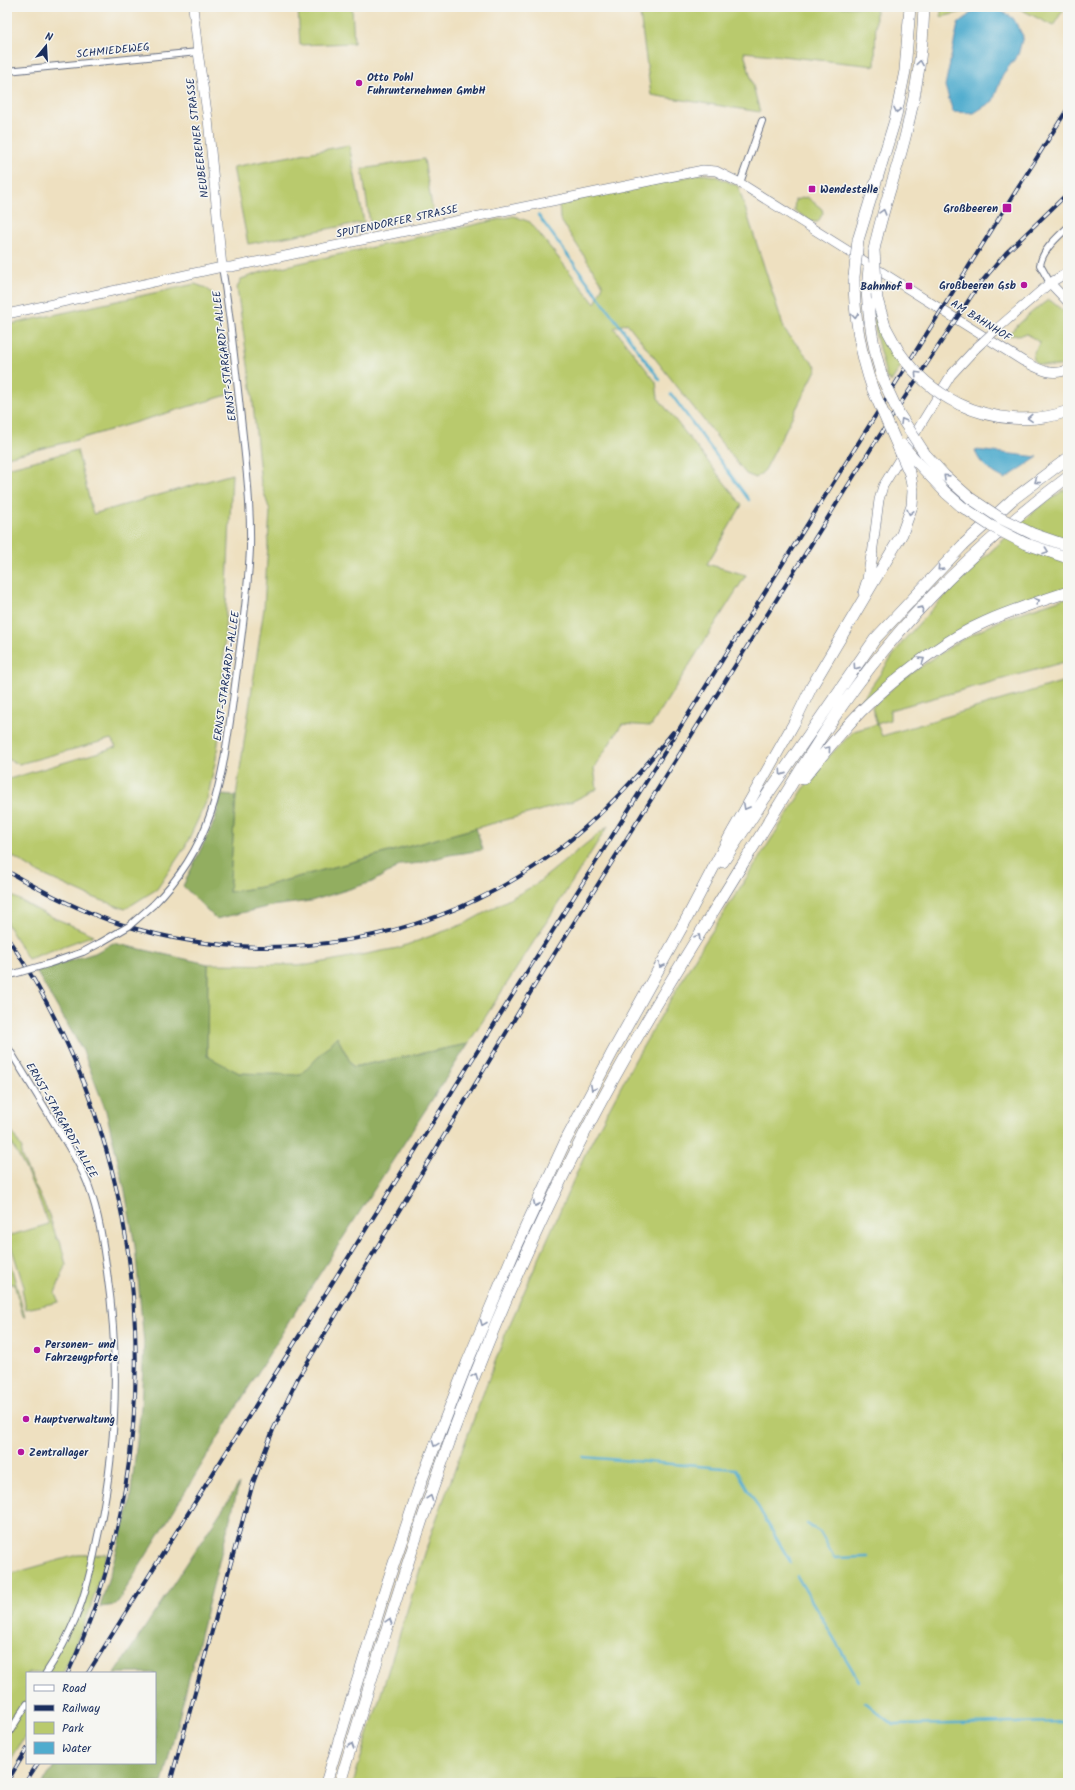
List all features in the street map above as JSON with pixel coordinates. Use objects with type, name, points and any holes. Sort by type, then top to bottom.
[{"type":"highway","points":[[326,1783],[387,1584],[422,1479],[490,1307],[565,1142],[687,918],[728,838],[907,524],[913,499],[910,474],[864,367],[857,333],[854,277],[858,240],[895,120],[904,71],[910,7]]},
{"type":"highway","points":[[924,7],[921,55],[909,122],[870,260],[867,290],[872,338],[877,363],[899,414],[924,454],[944,475],[970,498],[1000,518],[1034,534],[1068,546]]},
{"type":"highway","points":[[874,250],[877,299],[885,326],[899,352],[912,369],[927,384],[959,404],[985,414],[1011,418],[1039,417],[1068,411]]},
{"type":"highway","points":[[895,437],[942,490],[961,506],[991,526],[1024,543],[1068,558]]},
{"type":"highway","points":[[687,918],[764,798],[875,639],[963,545],[1012,500],[1068,458]]},
{"type":"highway","points":[[340,1783],[399,1590],[434,1484],[481,1361],[526,1257],[577,1147],[624,1060],[677,970],[826,732],[885,649],[949,578],[1022,511],[1068,477]]},
{"type":"highway","points":[[859,606],[868,579],[872,555]]},
{"type":"highway","points":[[776,811],[845,728],[875,697],[909,669],[984,622],[1027,604],[1068,592]]},
{"type":"street","name":"NEUBEERENER STRASSE","points":[[193,7],[208,119],[222,267]]},
{"type":"street","name":"SCHMIEDEWEG","points":[[7,71],[198,52]]},
{"type":"street","points":[[740,183],[762,121]]},
{"type":"street","name":"SPUTENDORFER STRASSE","points":[[7,314],[222,267],[246,264],[703,170],[716,171],[740,183],[783,210]]},
{"type":"street","name":"AM BAHNHOF","points":[[783,210],[1023,361],[1053,373],[1068,369]]},
{"type":"street","points":[[1068,227],[1047,248],[1041,258],[1040,265],[1050,283],[1068,302]]},
{"type":"street","name":"ERNST-STARGARDT-ALLEE","points":[[7,976],[83,952],[129,926],[153,905],[172,884],[192,855],[208,825],[217,799],[226,746],[245,608],[250,548],[249,500],[232,332],[222,267]]},
{"type":"street","points":[[872,555],[879,500],[883,486],[951,375],[976,348],[999,327],[1050,283],[1068,272]]},
{"type":"street","name":"ERNST-STARGARDT-ALLEE","points":[[7,1046],[72,1154],[89,1186],[103,1240],[115,1343],[114,1428],[109,1475],[101,1524],[91,1569],[76,1617],[68,1636],[47,1672]]},
{"type":"street","points":[[7,1736],[26,1706]]},
{"type":"green space","points":[[298,7],[352,7],[354,43],[300,45]]},
{"type":"green space","points":[[639,7],[876,7],[875,66],[744,52],[760,112],[651,95]]},
{"type":"green space","points":[[941,7],[984,7],[941,17]]},
{"type":"green space","points":[[1016,7],[1065,7],[1053,26]]},
{"type":"green space","points":[[349,145],[364,222],[248,244],[233,167]]},
{"type":"green space","points":[[424,159],[433,213],[370,223],[362,169]]},
{"type":"green space","points":[[701,174],[715,176],[738,186],[785,331],[817,368],[765,470],[756,478],[746,474],[627,323],[614,328],[656,382],[658,398],[742,505],[707,564],[746,575],[651,726],[622,724],[594,768],[597,789],[571,802],[261,887],[229,892],[236,796],[264,608],[270,511],[261,484],[252,393],[237,288],[241,279],[268,270],[514,216],[530,222],[595,304],[603,285],[560,219],[559,203]]},
{"type":"green space","points":[[807,197],[822,209],[823,213],[818,222],[812,222],[794,210],[795,200]]},
{"type":"green space","points":[[195,284],[206,288],[212,293],[231,394],[76,440],[7,457],[7,325]]},
{"type":"green space","points":[[1048,300],[1068,315],[1068,363],[1061,366],[1037,364],[1033,356],[1040,343],[1027,334],[1006,336],[1032,312]]},
{"type":"green space","points":[[873,303],[880,327],[901,366],[891,382],[887,379],[876,336]]},
{"type":"green space","points":[[77,450],[93,514],[232,474],[221,721],[216,759],[207,800],[185,847],[157,889],[125,909],[87,895],[39,873],[7,853],[7,777],[9,779],[116,747],[111,739],[19,764],[7,759],[7,468]]},
{"type":"green space","points":[[1068,487],[1068,588],[966,628],[849,718],[904,640],[934,607],[976,565],[1038,508]]},
{"type":"green space","points":[[1068,597],[1068,661],[890,710],[890,720],[877,724],[872,707],[904,678],[956,643],[1005,618]]},
{"type":"green space","points":[[1068,680],[1068,1783],[353,1783],[432,1531],[505,1335],[585,1154],[635,1060],[698,953],[817,768],[854,731],[877,724],[882,736]]},
{"type":"green space","points":[[221,795],[236,796],[229,892],[261,887],[476,828],[483,850],[449,855],[420,863],[401,865],[372,882],[311,901],[271,906],[216,919],[183,886],[215,820]]},
{"type":"green space","points":[[608,826],[468,1044],[353,1067],[337,1037],[301,1076],[239,1073],[207,1057],[208,964],[308,965],[398,948],[464,924],[535,885]]},
{"type":"green space","points":[[7,893],[43,913],[94,935],[28,959],[7,924]]},
{"type":"green space","points":[[113,943],[208,964],[207,1056],[239,1073],[301,1075],[337,1037],[353,1067],[468,1044],[290,1320],[116,1605],[100,1607],[129,1509],[141,1407],[144,1343],[135,1246],[125,1191],[106,1111],[83,1051],[36,971],[95,953]]},
{"type":"green space","points":[[8,1125],[22,1149],[21,1156],[49,1215],[57,1239],[60,1240],[66,1265],[55,1293],[59,1302],[26,1309],[22,1289],[24,1287],[8,1236],[49,1224],[26,1170],[7,1135]]},
{"type":"green space","points":[[7,1251],[25,1317],[23,1316],[14,1284],[7,1284]]},
{"type":"green space","points":[[239,1484],[162,1783],[43,1783],[55,1764],[156,1764],[156,1672],[116,1672]]},
{"type":"green space","points":[[107,1554],[89,1612],[63,1672],[26,1672],[26,1735],[7,1766],[7,1575],[77,1555]]},
{"type":"water","points":[[994,7],[1013,18],[1023,36],[1018,55],[1003,74],[993,101],[974,113],[953,112],[945,86],[958,24],[972,12]]},
{"type":"water","points":[[975,450],[1038,457],[1005,479],[991,471],[983,464]]},
{"type":"waterway","points":[[538,215],[660,380]]},
{"type":"waterway","points":[[671,394],[749,500]]},
{"type":"waterway","points":[[583,1457],[736,1469],[791,1563]]},
{"type":"waterway","points":[[807,1524],[820,1532],[834,1558],[868,1557]]},
{"type":"waterway","points":[[797,1576],[859,1681]]},
{"type":"waterway","points":[[865,1702],[893,1725],[1068,1722]]},
{"type":"railway","points":[[89,1672],[1068,108]]},
{"type":"railway","points":[[170,1783],[253,1483],[273,1430],[298,1378],[538,980],[874,444],[978,286],[1006,253],[1068,193]]},
{"type":"railway","points":[[7,871],[48,894],[91,913],[120,924],[177,938],[235,946],[293,946],[351,939],[408,926],[463,906],[515,879],[563,846],[608,807],[635,778],[673,732]]},
{"type":"railway","points":[[7,937],[56,1021],[93,1110],[119,1202],[133,1297],[135,1393],[125,1489],[103,1582],[68,1672]]},
{"type":"railway","points":[[7,1782],[26,1751]]},
{"type":"railway","points":[[25,1783],[37,1764]]},
{"type":"place","name":"Otto Pohl Fuhrunternehmen GmbH","points":[[359,83]]},
{"type":"place","name":"Wendestelle","points":[[812,189]]},
{"type":"place","name":"Großbeeren","points":[[1007,208]]},
{"type":"place","name":"Großbeeren Gsb","points":[[1024,285]]},
{"type":"place","name":"Bahnhof","points":[[909,286]]},
{"type":"place","name":"Personen- und Fahrzeugpforte","points":[[37,1350]]},
{"type":"place","name":"Hauptverwaltung","points":[[26,1419]]},
{"type":"place","name":"Zentrallager","points":[[21,1452]]}]
